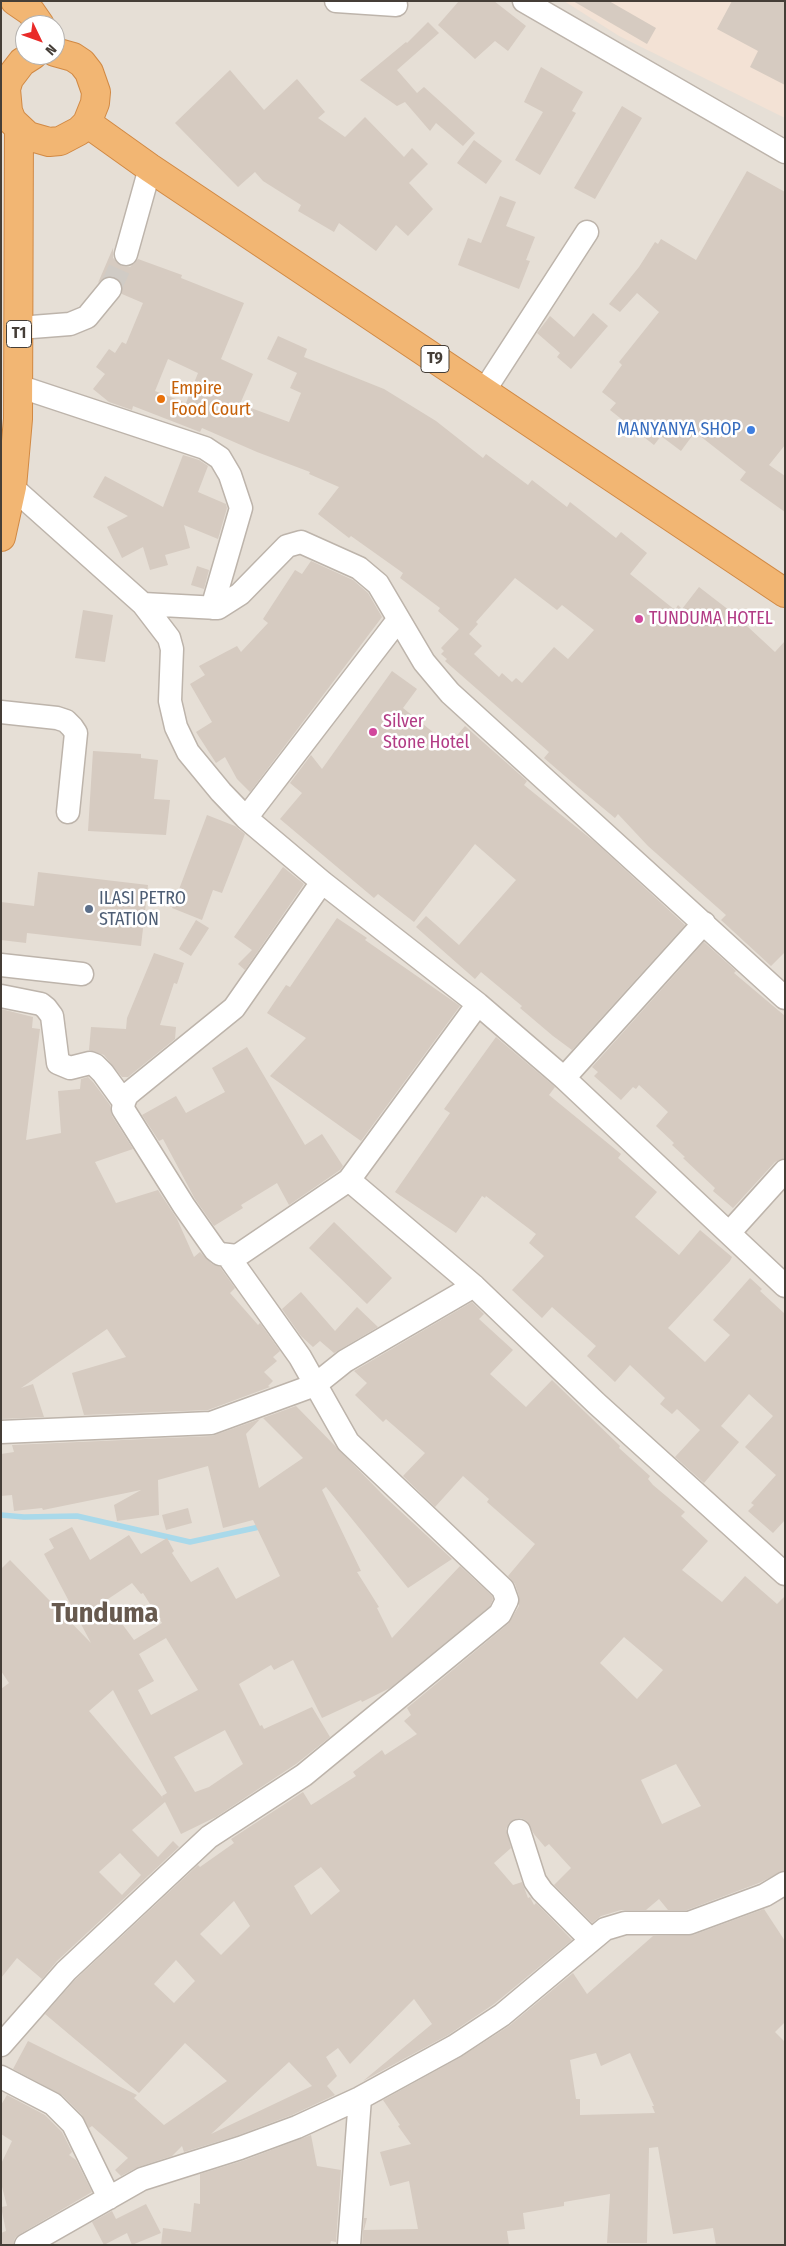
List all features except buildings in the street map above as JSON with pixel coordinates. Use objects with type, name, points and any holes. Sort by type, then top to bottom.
[{"type":"highway","points":[[15,1],[33,15]]},
{"type":"highway","points":[[19,129],[38,140],[49,142],[70,137],[87,123],[95,103],[96,92],[91,77],[82,63],[65,55]]},
{"type":"highway","name":"T1","points":[[1,537],[7,486],[17,436],[19,328],[19,129],[12,121],[4,98],[14,69],[19,65]]},
{"type":"highway","name":"T9","points":[[87,123],[150,168],[785,593]]},
{"type":"street","points":[[336,1],[396,5]]},
{"type":"street","points":[[524,1],[785,152]]},
{"type":"street","points":[[126,254],[150,168]]},
{"type":"street","points":[[484,391],[587,232]]},
{"type":"street","points":[[19,328],[70,324],[87,317],[110,289]]},
{"type":"street","points":[[18,386],[205,448],[220,458],[230,475],[241,508],[212,608]]},
{"type":"street","points":[[7,486],[143,604],[171,644],[170,702],[176,727],[184,745],[221,792],[246,818],[322,882],[478,1004],[564,1078],[785,1286]]},
{"type":"street","points":[[143,604],[218,608],[240,594],[287,546],[301,542],[359,568],[378,584],[424,662],[450,693],[783,994]]},
{"type":"street","points":[[246,818],[398,620]]},
{"type":"street","points":[[1,712],[57,718],[72,727],[76,733],[68,812]]},
{"type":"street","points":[[322,882],[234,1008],[126,1095],[123,1109],[184,1206],[215,1250],[228,1256],[237,1256],[350,1180],[478,1004]]},
{"type":"street","points":[[564,1078],[704,923]]},
{"type":"street","points":[[1,965],[82,974]]},
{"type":"street","points":[[1,996],[41,1004],[46,1008],[52,1016],[58,1063],[70,1068],[90,1063],[95,1065],[124,1102]]},
{"type":"street","points":[[730,1233],[785,1171]]},
{"type":"street","points":[[350,1180],[474,1286],[596,1402],[785,1574]]},
{"type":"street","points":[[1,2046],[66,1971],[209,1838],[304,1775],[500,1614],[505,1607],[507,1600],[503,1589],[348,1442],[300,1357],[228,1256]]},
{"type":"street","points":[[1,1432],[211,1423],[315,1385],[345,1361],[474,1286]]},
{"type":"street","points":[[519,1831],[535,1881],[542,1891],[591,1940]]},
{"type":"street","points":[[26,2245],[142,2179],[240,2148],[297,2127],[360,2098],[455,2046],[502,2015],[606,1929],[624,1923],[689,1923],[765,1895],[785,1883]]},
{"type":"street","points":[[1,2077],[52,2104],[69,2120],[79,2133],[109,2198]]},
{"type":"street","points":[[349,2245],[360,2098]]},
{"type":"shaded area","points":[[1,1],[785,1],[785,2245],[1,2245]]},
{"type":"shaded area","points":[[564,1],[785,1],[785,118],[619,36]]},
{"type":"waterway","points":[[1,1515],[24,1517],[77,1516],[190,1542],[264,1526]]},
{"type":"tunnel","points":[[110,289],[126,254]]},
{"type":"place","name":"Empire Food Court","points":[[161,399]]},
{"type":"place","name":"MANYANYA SHOP","points":[[751,430]]},
{"type":"place","name":"TUNDUMA HOTEL","points":[[639,619]]},
{"type":"place","name":"Silver Stone Hotel","points":[[373,732]]},
{"type":"place","name":"ILASI PETRO STATION","points":[[89,909]]},
{"type":"district","name":"Tunduma","points":[[105,1614]]}]
